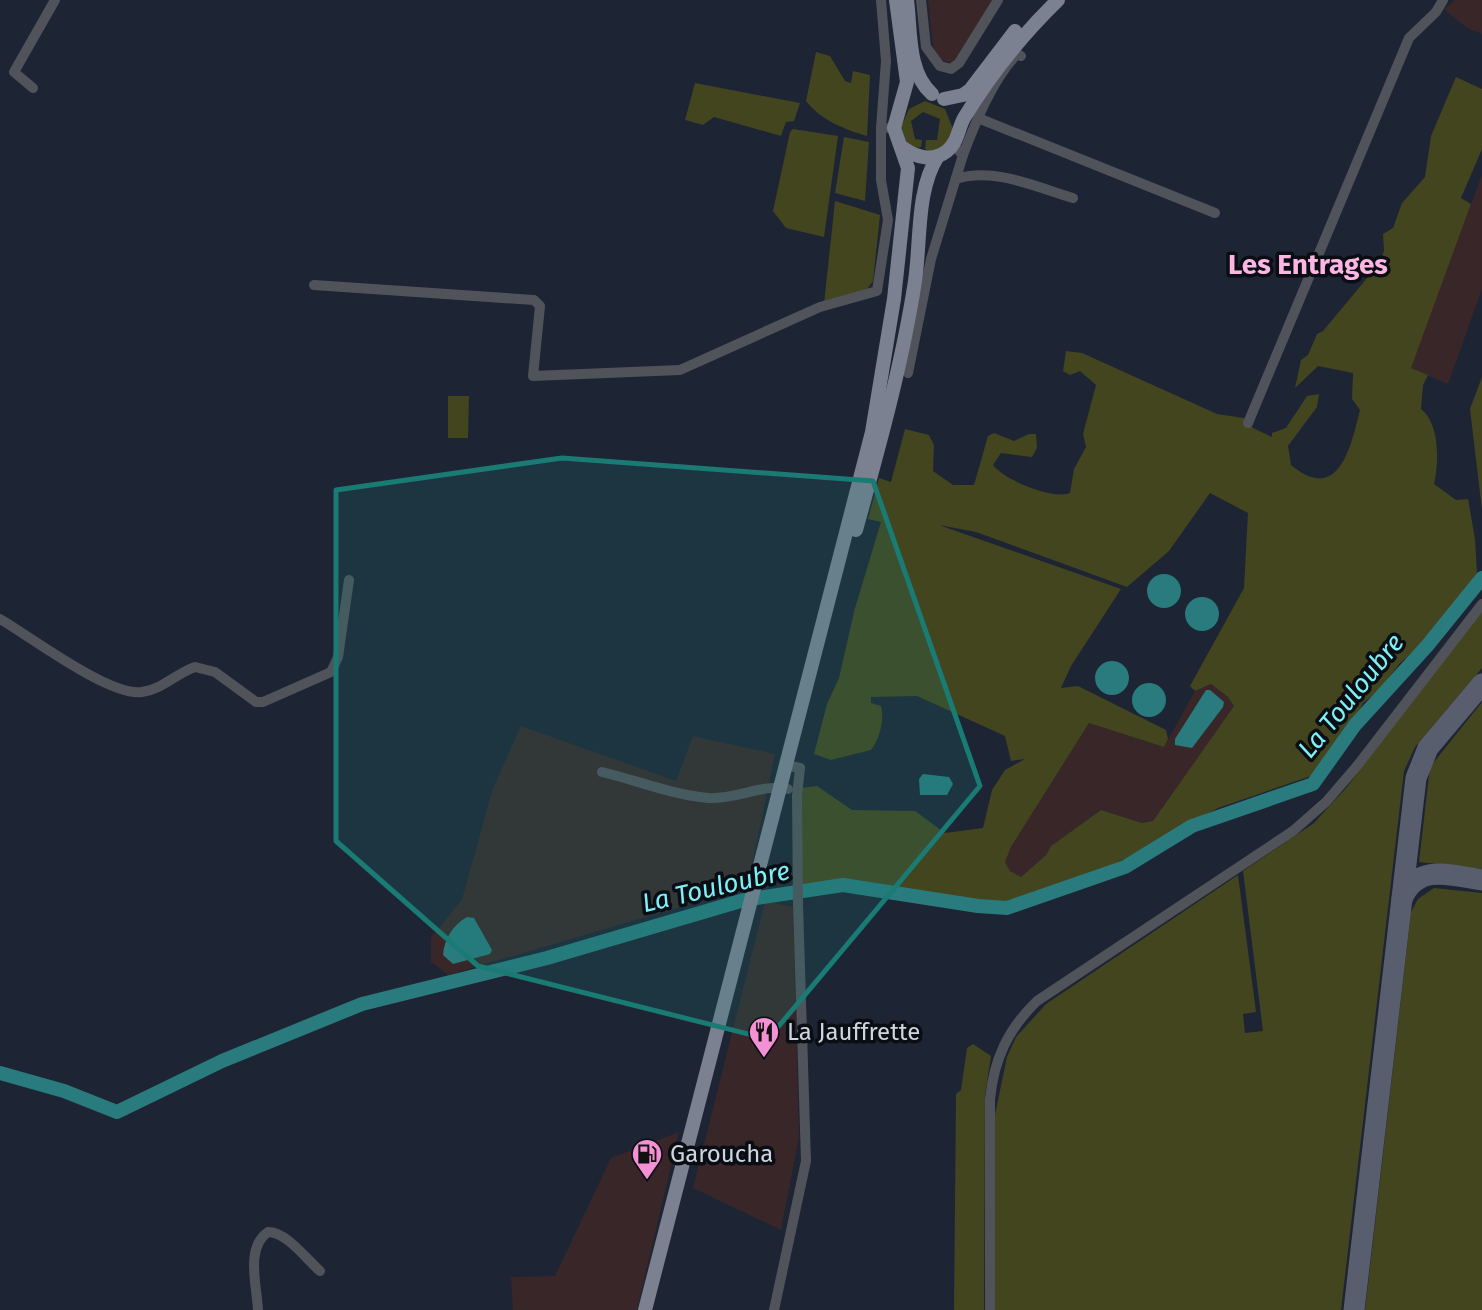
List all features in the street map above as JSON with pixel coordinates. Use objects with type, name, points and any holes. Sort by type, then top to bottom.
[{"type":"main road","points":[[896,0],[907,82],[903,103],[887,128],[903,148],[920,157],[938,156],[958,150],[958,117],[917,72],[907,0]]},
{"type":"main road","points":[[903,103],[917,95],[963,95],[970,90],[1001,46],[1046,0]]},
{"type":"main road","points":[[959,128],[1014,46],[1058,0]]},
{"type":"main road","points":[[790,766],[877,405],[898,264],[908,169],[903,148]]},
{"type":"main road","points":[[653,1310],[784,788],[897,375],[915,280],[928,174],[938,156]]},
{"type":"main road","points":[[645,1310],[752,912]]},
{"type":"street","points":[[33,88],[14,72],[55,0]]},
{"type":"street","points":[[314,285],[534,300],[540,306],[533,376],[680,370],[820,307],[877,291],[888,220],[880,180],[887,128],[881,0]]},
{"type":"street","points":[[921,0],[926,47],[940,66],[951,69],[959,63],[998,0]]},
{"type":"street","points":[[1248,423],[1409,37],[1436,12],[1443,0]]},
{"type":"street","points":[[908,373],[931,258],[956,179],[958,150],[1012,60],[1017,54],[1021,56]]},
{"type":"street","points":[[978,118],[1215,213]]},
{"type":"street","points":[[956,179],[969,175],[997,176],[1073,198]]},
{"type":"street","points":[[0,619],[113,688],[141,692],[158,687],[195,667],[215,672],[256,702],[263,702],[331,672],[338,657],[349,580]]},
{"type":"street","points":[[990,1310],[990,1099],[993,1069],[1010,1032],[1037,1000],[1293,831],[1326,802],[1482,604]]},
{"type":"street","points":[[775,1310],[806,1161],[798,904],[797,796],[800,768],[790,766]]},
{"type":"street","points":[[602,772],[708,798],[784,788]]},
{"type":"street","points":[[258,1310],[253,1259],[256,1245],[268,1232],[275,1232],[289,1242],[320,1271]]},
{"type":"highlighted area","points":[[562,458],[873,481],[980,786],[768,1039],[478,966],[336,841],[336,490]]},
{"type":"shaded area","points":[[928,0],[996,0],[956,65],[934,57]]},
{"type":"shaded area","points":[[1455,0],[1482,0],[1482,34],[1467,28],[1444,9]]},
{"type":"shaded area","points":[[816,52],[830,56],[845,81],[851,83],[853,71],[870,75],[867,136],[826,119],[806,101]]},
{"type":"shaded area","points":[[1456,77],[1482,89],[1482,149],[1461,198],[1471,204],[1411,368],[1428,375],[1423,385],[1421,409],[1432,424],[1435,434],[1437,465],[1434,484],[1456,500],[1468,499],[1475,539],[1477,573],[1423,644],[1400,663],[1380,690],[1363,703],[1357,716],[1311,776],[1218,808],[1117,863],[1055,889],[1001,904],[926,895],[840,879],[802,888],[801,788],[817,786],[852,810],[915,811],[945,833],[983,828],[992,790],[1005,770],[1025,759],[1011,761],[1005,736],[917,696],[871,697],[871,703],[881,706],[882,723],[879,736],[871,750],[831,760],[814,754],[827,704],[839,678],[855,608],[881,522],[868,519],[879,478],[891,482],[905,429],[929,435],[934,445],[933,471],[953,485],[974,485],[988,436],[994,433],[1014,441],[1029,434],[1036,434],[1037,448],[1032,457],[1001,453],[993,465],[1007,477],[1029,487],[1052,494],[1070,493],[1074,469],[1086,447],[1083,434],[1096,385],[1080,371],[1070,375],[1063,371],[1066,351],[1082,353],[1217,414],[1244,418],[1253,428],[1272,437],[1272,433],[1286,428],[1307,396],[1319,394],[1317,407],[1288,446],[1291,465],[1307,476],[1321,478],[1332,475],[1347,454],[1360,410],[1352,399],[1353,373],[1318,366],[1295,388],[1301,360],[1308,355],[1317,334],[1323,331],[1378,265],[1384,251],[1383,234],[1393,228],[1402,203],[1425,177],[1431,136]],"holes":[[[1210,493],[1248,513],[1244,588],[1190,686],[1195,691],[1211,684],[1228,697],[1234,706],[1153,821],[1142,823],[1101,810],[1051,846],[1046,855],[1021,877],[1010,871],[1005,862],[1011,847],[1089,723],[1164,747],[1168,739],[1166,730],[1078,686],[1061,688],[1071,666],[1121,589],[939,525],[976,532],[1127,587],[1169,551]]]},
{"type":"shaded area","points":[[695,83],[800,103],[794,121],[786,122],[781,136],[714,117],[703,125],[685,120]]},
{"type":"shaded area","points":[[925,101],[945,109],[953,129],[945,146],[931,152],[925,149],[926,140],[937,140],[940,119],[923,112],[911,121],[915,139],[922,140],[921,147],[917,148],[907,144],[901,127],[909,109]]},
{"type":"shaded area","points":[[793,129],[838,136],[824,237],[786,228],[773,211],[790,132]]},
{"type":"shaded area","points":[[844,137],[869,142],[865,201],[835,193]]},
{"type":"shaded area","points":[[1482,175],[1482,289],[1448,384],[1410,368]]},
{"type":"shaded area","points":[[835,201],[880,215],[873,281],[867,289],[824,304]]},
{"type":"shaded area","points":[[1482,377],[1482,510],[1470,409]]},
{"type":"shaded area","points":[[448,396],[469,396],[468,438],[448,438]]},
{"type":"shaded area","points":[[1164,574],[1176,579],[1181,591],[1176,603],[1164,608],[1152,603],[1147,591],[1152,579]]},
{"type":"shaded area","points":[[1202,597],[1214,602],[1219,614],[1214,626],[1202,631],[1190,626],[1185,614],[1190,602]]},
{"type":"shaded area","points":[[1482,607],[1482,668],[1415,747],[1404,771],[1341,1310],[995,1310],[993,1124],[1007,1057],[1016,1037],[1046,1004],[1238,875],[1256,1012],[1243,1014],[1245,1033],[1263,1031],[1243,871],[1314,823],[1347,787]]},
{"type":"shaded area","points":[[1112,661],[1124,666],[1129,678],[1124,690],[1112,695],[1100,690],[1095,678],[1100,666]]},
{"type":"shaded area","points":[[1149,683],[1161,688],[1166,700],[1161,712],[1149,717],[1137,712],[1132,700],[1137,688]]},
{"type":"shaded area","points":[[1211,684],[1228,697],[1234,706],[1153,821],[1142,823],[1101,810],[1051,846],[1046,855],[1021,877],[1010,871],[1005,862],[1011,847],[1089,723],[1164,747],[1195,691]]},
{"type":"shaded area","points":[[1206,690],[1210,690],[1224,702],[1223,707],[1192,748],[1175,745],[1175,739]]},
{"type":"shaded area","points":[[1482,702],[1482,869],[1419,862],[1430,767]]},
{"type":"shaded area","points":[[521,726],[676,781],[693,736],[775,754],[750,875],[697,902],[448,975],[431,962],[431,938],[462,899],[493,788]]},
{"type":"shaded area","points":[[923,774],[949,777],[953,784],[947,795],[920,795],[919,779]]},
{"type":"shaded area","points":[[1434,888],[1482,893],[1482,1310],[1365,1310],[1411,912],[1418,899]]},
{"type":"shaded area","points":[[765,901],[793,907],[799,1138],[781,1230],[693,1188]]},
{"type":"shaded area","points":[[467,917],[474,918],[492,950],[490,954],[453,964],[443,955],[445,943],[454,928]]},
{"type":"shaded area","points":[[973,1044],[991,1056],[985,1095],[984,1310],[954,1310],[956,1094],[961,1090],[967,1048]]},
{"type":"shaded area","points":[[679,1132],[637,1310],[513,1310],[511,1277],[555,1276],[611,1158]]},
{"type":"waterway","name":"La Touloubre","points":[[0,1073],[64,1091],[117,1112],[222,1061],[362,1004],[547,958],[744,900],[843,885],[1007,908],[1125,867],[1192,826],[1313,784],[1355,725],[1427,646],[1482,578]]},
{"type":"taxiway","points":[[1354,1310],[1416,778],[1428,748],[1482,684]]},
{"type":"taxiway","points":[[1402,899],[1416,880],[1426,876],[1447,874],[1482,880]]},
{"type":"place","name":"La Jauffrette","points":[[764,1059]]},
{"type":"place","name":"Garoucha","points":[[647,1181]]},
{"type":"district","name":"Les Entrages","points":[[1308,264]]}]
